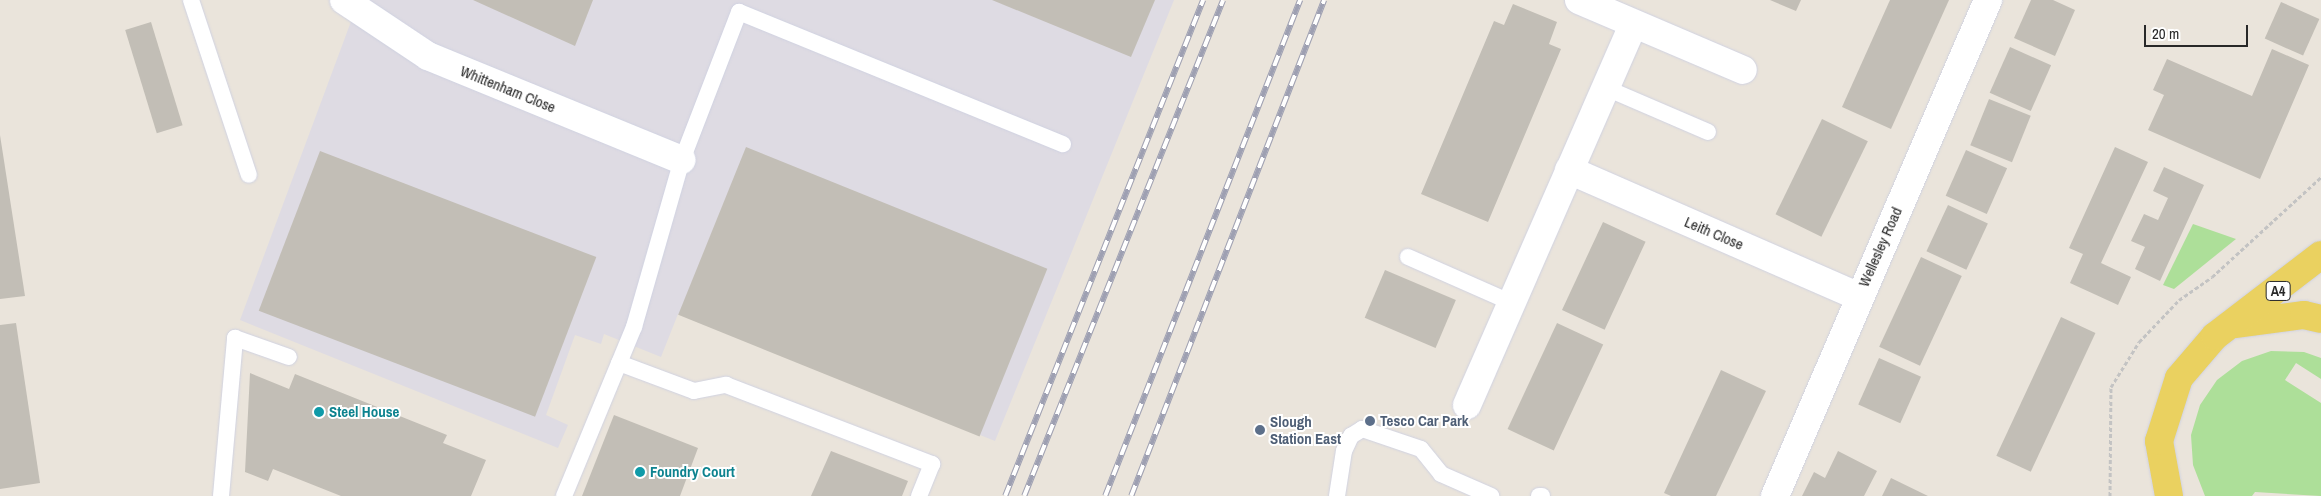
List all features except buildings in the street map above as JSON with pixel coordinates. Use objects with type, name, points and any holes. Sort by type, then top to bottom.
[{"type":"main road","name":"A4","points":[[2233,324],[2321,255]]},
{"type":"main road","points":[[2169,496],[2159,440],[2167,408],[2180,378],[2199,353],[2233,324],[2304,315],[2321,319]]},
{"type":"street","name":"Whittenham Close","points":[[344,0],[428,56],[682,160]]},
{"type":"street","points":[[1579,0],[1633,25],[1744,70]]},
{"type":"street","name":"Wellesley Road","points":[[1775,496],[1858,296],[1988,0]]},
{"type":"street","points":[[1467,405],[1510,302],[1633,25]]},
{"type":"street","name":"Leith Close","points":[[1569,170],[1858,296]]},
{"type":"lane","points":[[191,0],[249,175]]},
{"type":"lane","points":[[564,496],[619,363],[682,160],[742,6],[1064,144]]},
{"type":"lane","points":[[1606,88],[1708,132]]},
{"type":"lane","points":[[1408,257],[1510,302]]},
{"type":"lane","points":[[221,496],[235,338],[289,357]]},
{"type":"lane","points":[[619,363],[694,392],[726,385],[932,464],[919,496]]},
{"type":"lane","points":[[1337,496],[1344,451],[1350,436],[1362,429],[1421,450],[1441,474],[1491,496]]},
{"type":"shaded area","points":[[359,0],[1174,0],[995,441],[678,314],[661,357],[604,334],[601,344],[575,335],[546,415],[568,425],[558,448],[240,320]]},
{"type":"green space","points":[[2193,224],[2236,239],[2174,289],[2163,285]]},
{"type":"green space","points":[[2271,351],[2304,352],[2321,358],[2321,379],[2296,363],[2285,380],[2321,403],[2321,496],[2255,492],[2252,496],[2205,496],[2193,465],[2191,435],[2200,405],[2217,380],[2242,361]]},
{"type":"railway","points":[[1005,496],[1203,0]]},
{"type":"railway","points":[[1024,496],[1223,0]]},
{"type":"railway","points":[[1105,496],[1300,0]]},
{"type":"railway","points":[[1131,496],[1324,0]]},
{"type":"place","name":"Steel House","points":[[319,412]]},
{"type":"place","name":"Tesco Car Park","points":[[1370,421]]},
{"type":"place","name":"Slough Station East","points":[[1260,430]]},
{"type":"place","name":"Foundry Court","points":[[640,472]]}]
